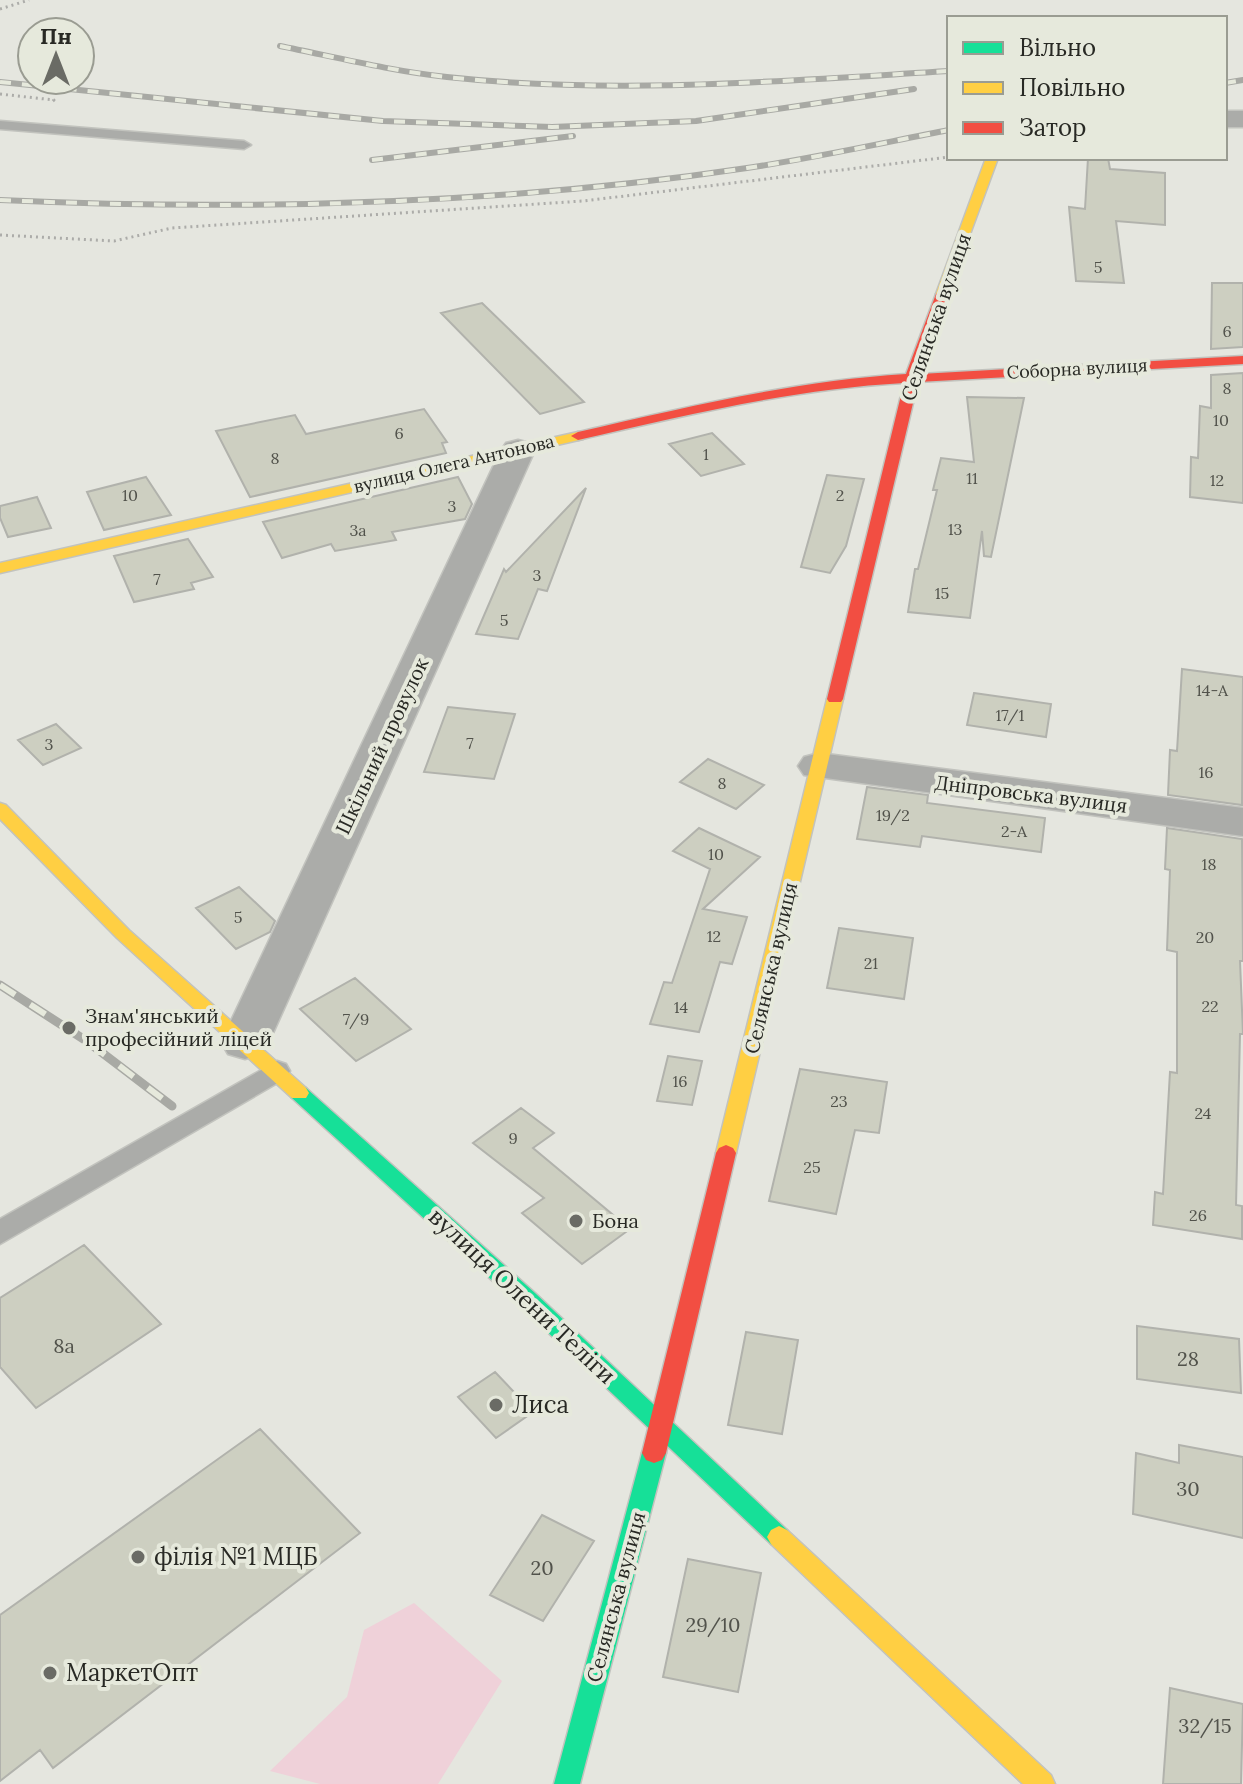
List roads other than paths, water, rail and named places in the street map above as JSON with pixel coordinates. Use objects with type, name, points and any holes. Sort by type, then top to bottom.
[{"type":"street","name":"Селянська вулиця","points":[[567,1784],[661,1426],[912,377],[991,160]]},
{"type":"street","name":"Соборна вулиця","points":[[912,377],[1243,360]]},
{"type":"street","name":"вулиця Олега Антонова","points":[[0,568],[762,394],[912,377]]},
{"type":"street","name":"Шкільний провулок","points":[[245,1042],[518,450]]},
{"type":"street","name":"Дніпровська вулиця","points":[[819,766],[1243,822]]},
{"type":"street","name":"вулиця Олени Теліги","points":[[0,809],[123,934],[277,1071],[661,1426],[1042,1784]]},
{"type":"lane","points":[[0,125],[244,145]]},
{"type":"lane","points":[[0,1233],[277,1071]]},
{"type":"railway","points":[[280,46],[447,77],[572,85],[698,84],[947,71]]},
{"type":"railway","points":[[1227,83],[1243,80]]},
{"type":"railway","points":[[0,82],[383,121],[552,127],[696,121],[914,89]]},
{"type":"railway","points":[[0,200],[187,205],[468,197],[561,190],[747,168],[947,130]]},
{"type":"railway","points":[[372,160],[573,136]]},
{"type":"railway","points":[[0,985],[88,1042],[172,1106]]},
{"type":"place","name":"Знам'янський професійний ліцей","points":[[69,1028]]},
{"type":"place","name":"Бона","points":[[576,1221]]},
{"type":"place","name":"Лиса","points":[[496,1405]]},
{"type":"place","name":"філія №1 МЦБ","points":[[138,1557]]},
{"type":"place","name":"МаркетОпт","points":[[50,1673]]}]
